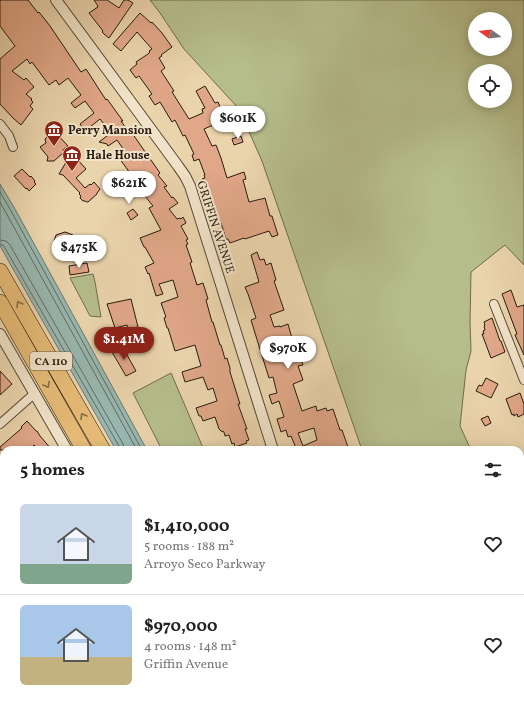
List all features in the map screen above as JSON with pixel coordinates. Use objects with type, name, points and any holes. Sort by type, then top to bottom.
[{"type":"highway","name":"CA 110","points":[[0,271],[101,446]]},
{"type":"highway","name":"CA 110","points":[[0,302],[82,446]]},
{"type":"street","name":"GRIFFIN AVENUE","points":[[56,0],[185,176],[190,186],[272,446]]},
{"type":"street","points":[[0,124],[9,136],[13,147]]},
{"type":"street","points":[[494,304],[524,380]]},
{"type":"street","points":[[0,334],[65,446]]},
{"type":"street","points":[[0,424],[35,393]]},
{"type":"green space","points":[[150,0],[524,0],[524,265],[505,245],[471,272],[471,351],[466,370],[460,426],[469,446],[361,446],[262,161],[239,109],[184,49]]},
{"type":"green space","points":[[93,274],[101,317],[90,316],[70,278]]},
{"type":"green space","points":[[171,373],[202,446],[160,446],[133,393]]},
{"type":"water","points":[[0,184],[145,446],[114,446],[0,246]]},
{"type":"building","points":[[0,0],[28,0],[50,26],[81,72],[86,69],[106,100],[107,99],[123,121],[121,121],[130,134],[132,133],[160,173],[158,175],[167,186],[164,187],[172,198],[173,197],[178,203],[169,209],[177,219],[181,219],[183,217],[186,223],[181,226],[188,239],[186,240],[188,244],[186,245],[192,262],[190,263],[197,285],[203,283],[208,299],[206,300],[212,322],[225,359],[227,358],[240,404],[238,404],[247,429],[245,429],[249,440],[246,441],[247,443],[235,446],[234,443],[232,444],[229,435],[225,436],[224,432],[219,429],[215,417],[203,421],[201,416],[199,416],[196,408],[217,401],[213,388],[208,390],[203,377],[185,382],[182,372],[201,366],[195,345],[175,351],[167,328],[164,318],[166,317],[161,303],[178,297],[173,280],[159,284],[163,294],[156,296],[149,273],[148,274],[145,267],[154,263],[140,238],[161,230],[149,208],[153,206],[145,196],[148,194],[119,158],[126,153],[117,140],[108,146],[107,144],[99,142],[111,133],[100,119],[85,131],[80,124],[94,113],[85,101],[75,108],[71,103],[81,95],[68,78],[59,85],[56,80],[49,85],[32,62],[30,64],[27,59],[12,71],[24,80],[26,78],[34,87],[26,94],[32,99],[31,100],[33,102],[30,106],[33,109],[21,125],[13,118],[0,104],[0,59],[15,46],[0,26]]},
{"type":"building","points":[[94,0],[107,0],[119,8],[124,0],[128,0],[133,3],[109,38],[102,32],[103,31],[89,13],[98,7]]},
{"type":"building","points":[[140,13],[151,23],[152,22],[172,47],[159,58],[165,68],[161,71],[189,119],[203,113],[202,109],[205,108],[196,91],[205,86],[215,103],[218,102],[225,120],[204,129],[212,146],[216,145],[227,178],[244,172],[246,179],[243,180],[249,202],[265,198],[270,216],[272,216],[278,235],[272,237],[269,231],[230,243],[228,239],[226,239],[221,223],[218,224],[214,212],[212,213],[202,179],[205,178],[205,175],[199,159],[194,161],[192,155],[194,154],[185,135],[183,136],[175,120],[172,122],[160,102],[155,105],[149,96],[152,94],[139,76],[136,78],[130,70],[137,64],[136,62],[148,54],[152,49],[137,32],[121,51],[113,44]]},
{"type":"building","name":"Perry Mansion","points":[[54,131],[68,146],[54,161],[47,161],[48,157],[40,147],[46,143],[45,139]]},
{"type":"building","points":[[241,136],[243,142],[234,145],[232,139]]},
{"type":"building","points":[[68,159],[72,163],[77,159],[86,169],[76,178],[85,188],[94,182],[100,189],[88,202],[83,201],[80,198],[80,193],[63,175],[59,174]]},
{"type":"building","points":[[22,169],[30,177],[31,176],[36,184],[29,191],[14,176]]},
{"type":"building","points":[[133,209],[138,215],[131,220],[127,213]]},
{"type":"building","points":[[65,232],[73,235],[77,244],[73,252],[65,255],[57,252],[53,244],[56,235]]},
{"type":"building","points":[[257,252],[260,260],[264,259],[266,265],[271,263],[276,280],[274,281],[284,310],[270,315],[274,327],[280,327],[288,324],[293,342],[303,365],[298,366],[303,380],[293,384],[302,411],[316,406],[317,411],[326,408],[327,411],[333,409],[348,446],[303,446],[295,446],[291,436],[288,437],[286,430],[281,432],[277,419],[284,417],[279,401],[272,404],[269,395],[277,393],[273,377],[269,378],[251,320],[256,318],[245,287],[259,282],[251,255]],"holes":[[[314,428],[317,440],[303,446],[298,433]]]},
{"type":"building","points":[[87,263],[89,272],[70,275],[69,266]]},
{"type":"building","points":[[511,290],[517,307],[524,305],[524,355],[515,335],[517,334],[502,294]]},
{"type":"building","points":[[131,299],[138,327],[128,329],[127,325],[115,328],[107,304]]},
{"type":"building","points":[[492,318],[505,352],[491,358],[482,334],[484,334],[483,331],[485,330],[484,322]]},
{"type":"building","points":[[122,346],[136,371],[126,376],[112,352]]},
{"type":"building","points":[[0,371],[12,384],[0,395]]},
{"type":"building","points":[[486,378],[498,384],[491,398],[476,391],[479,385],[482,386]]},
{"type":"building","points":[[520,393],[524,404],[524,414],[518,417],[517,414],[514,416],[514,414],[512,415],[506,399]]},
{"type":"building","points":[[488,416],[491,423],[485,426],[481,419]]},
{"type":"building","points":[[27,421],[49,446],[1,446],[22,428],[21,427]]},
{"type":"place","name":"Perry Mansion","points":[[54,147]]},
{"type":"place","name":"Hale House","points":[[72,172]]}]
